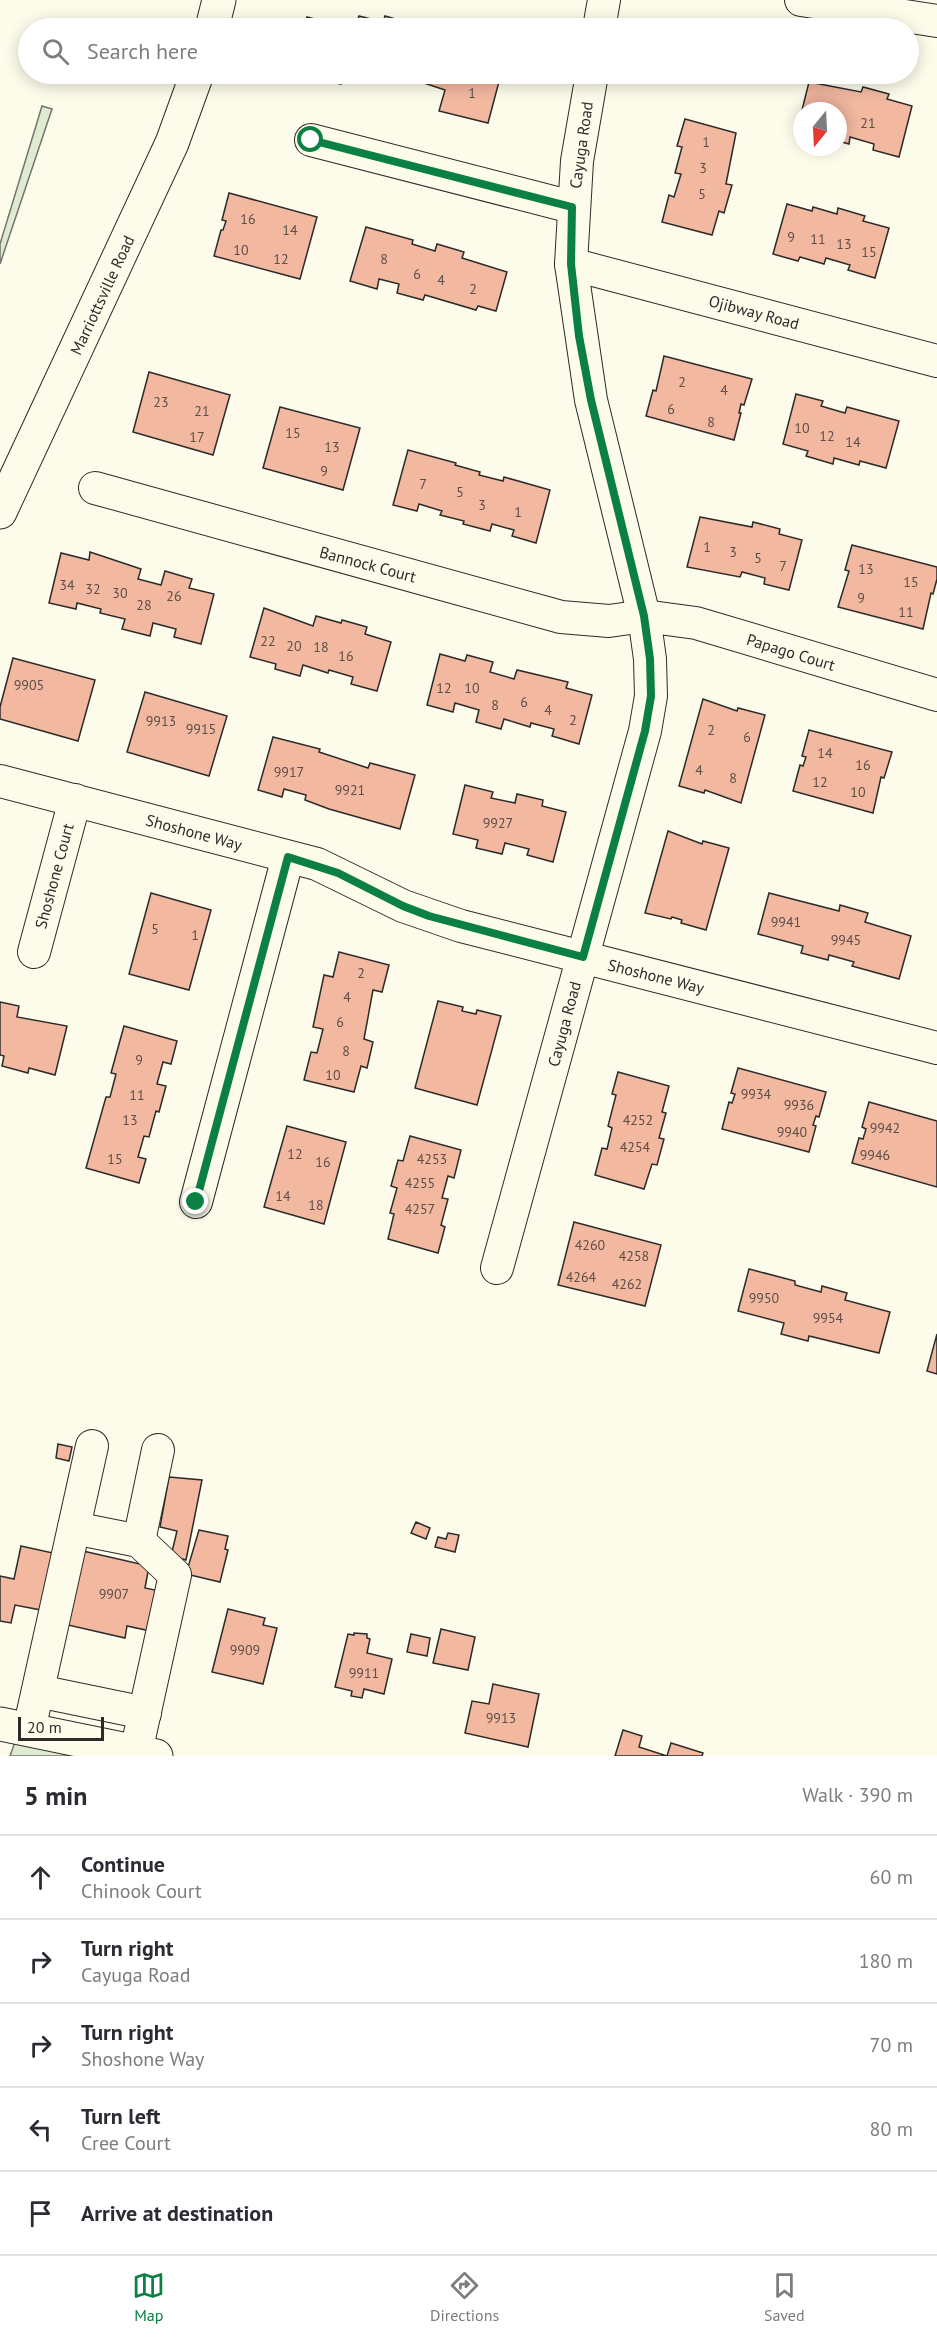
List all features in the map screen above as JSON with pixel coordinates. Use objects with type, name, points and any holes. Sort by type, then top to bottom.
[{"type":"main road","points":[[214,18],[219,0]]},
{"type":"main road","name":"Marriottsville Road","points":[[0,512],[172,143],[193,84]]},
{"type":"main road","points":[[15,1727],[146,1754]]},
{"type":"street","points":[[601,18],[604,0]]},
{"type":"street","points":[[801,0],[918,18]]},
{"type":"street","points":[[919,18],[937,21]]},
{"type":"street","name":"Cayuga Road","points":[[497,1268],[645,731],[651,696],[650,659],[644,616],[591,400],[571,264],[572,207],[590,84]]},
{"type":"street","points":[[311,140],[572,207]]},
{"type":"street","name":"Ojibway Road","points":[[571,264],[937,361]]},
{"type":"street","name":"Bannock Court","points":[[95,488],[561,617],[609,621],[644,616]]},
{"type":"street","name":"Papago Court","points":[[644,616],[696,623],[937,695]]},
{"type":"street","name":"Shoshone Way","points":[[0,781],[288,857],[338,873],[403,906],[429,916],[937,1048]]},
{"type":"street","name":"Shoshone Court","points":[[34,952],[75,800]]},
{"type":"street","points":[[196,1202],[288,857]]},
{"type":"street","points":[[15,1727],[38,1691],[92,1446]]},
{"type":"street","points":[[140,1541],[158,1450]]},
{"type":"street","points":[[74,1528],[140,1541],[175,1575],[145,1713],[146,1754]]},
{"type":"street","points":[[38,1691],[145,1713]]},
{"type":"green space","points":[[42,106],[52,109],[0,264],[0,244]]},
{"type":"green space","points":[[15,1742],[80,1756],[10,1756]]},
{"type":"building","points":[[427,84],[498,84],[488,123],[439,111],[445,90]]},
{"type":"building","points":[[808,84],[861,92],[863,87],[889,94],[887,99],[912,106],[899,157],[873,150],[874,144],[850,137],[849,144],[847,143],[847,102],[804,102]]},
{"type":"building","points":[[685,119],[736,133],[726,184],[732,185],[724,213],[719,211],[712,235],[662,222],[669,195],[674,197],[681,174],[675,173],[682,147],[677,146]]},
{"type":"building","points":[[229,193],[317,217],[300,279],[214,256],[221,230],[226,221],[222,220]]},
{"type":"building","points":[[787,204],[812,211],[813,207],[837,214],[838,208],[865,216],[863,221],[889,228],[875,278],[848,270],[850,265],[826,258],[824,264],[800,257],[798,261],[773,254]]},
{"type":"building","points":[[366,227],[413,240],[412,244],[435,251],[437,244],[464,252],[462,258],[507,272],[496,311],[478,306],[476,310],[425,295],[423,300],[397,293],[399,284],[379,279],[377,289],[350,281]]},
{"type":"building","points":[[664,356],[752,379],[744,405],[741,404],[734,440],[646,416],[653,390],[656,391]]},
{"type":"building","points":[[149,372],[230,395],[213,455],[133,432]]},
{"type":"building","points":[[796,394],[823,401],[821,406],[845,413],[847,407],[899,421],[886,468],[860,461],[859,465],[834,458],[833,464],[806,456],[808,451],[783,444]]},
{"type":"building","points":[[280,407],[360,428],[343,490],[263,468]]},
{"type":"building","points":[[408,450],[456,463],[455,465],[480,472],[479,475],[503,481],[504,477],[550,490],[536,543],[512,536],[514,530],[492,524],[490,531],[463,524],[464,521],[440,515],[442,511],[419,504],[417,511],[393,505]]},
{"type":"building","points":[[700,517],[752,527],[753,522],[780,529],[779,534],[802,540],[789,590],[764,584],[765,578],[742,572],[740,577],[687,567]]},
{"type":"building","points":[[852,545],[937,567],[937,579],[933,594],[931,593],[923,629],[838,607],[849,571],[845,570]]},
{"type":"building","points":[[90,552],[141,569],[138,579],[161,585],[165,571],[192,579],[189,588],[214,594],[201,644],[174,637],[176,629],[153,623],[150,636],[122,629],[125,619],[100,613],[101,609],[77,603],[76,609],[49,603],[61,553],[89,560]]},
{"type":"building","points":[[264,608],[313,626],[316,616],[341,623],[342,620],[367,627],[365,634],[391,642],[377,691],[351,684],[353,677],[329,670],[328,673],[303,665],[300,676],[275,669],[276,664],[250,657]]},
{"type":"building","points":[[440,654],[465,661],[467,655],[493,662],[490,672],[514,679],[517,670],[568,682],[566,688],[592,695],[579,744],[552,736],[554,729],[531,723],[530,727],[504,719],[501,729],[476,722],[479,710],[455,703],[453,712],[427,705]]},
{"type":"building","points":[[13,658],[95,680],[78,741],[0,719],[0,707]]},
{"type":"building","points":[[145,692],[227,716],[209,776],[127,752]]},
{"type":"building","points":[[703,699],[737,711],[738,708],[765,715],[741,803],[705,790],[704,793],[679,786]]},
{"type":"building","points":[[809,730],[892,752],[884,778],[881,777],[873,813],[793,791],[800,765],[803,766],[806,757],[802,756]]},
{"type":"building","points":[[273,737],[320,749],[319,752],[368,768],[370,763],[415,775],[400,829],[329,809],[305,800],[306,795],[284,789],[282,797],[258,790]]},
{"type":"building","points":[[465,785],[493,792],[491,798],[515,803],[517,794],[543,800],[542,806],[566,812],[553,862],[527,855],[529,849],[505,843],[502,854],[476,848],[478,840],[453,834]]},
{"type":"building","points":[[668,831],[702,844],[703,841],[729,848],[706,930],[681,923],[682,920],[672,917],[671,919],[645,913]]},
{"type":"building","points":[[151,893],[211,910],[189,990],[129,974]]},
{"type":"building","points":[[769,893],[839,911],[840,905],[868,913],[865,922],[911,936],[899,979],[852,966],[854,962],[829,955],[828,960],[801,953],[803,946],[758,934]]},
{"type":"building","points":[[339,952],[389,965],[382,992],[373,990],[364,1039],[373,1042],[367,1068],[361,1066],[354,1092],[304,1080],[311,1052],[317,1053],[323,1029],[313,1027],[324,975],[333,977]]},
{"type":"building","points":[[438,1001],[463,1007],[462,1011],[476,1014],[477,1010],[501,1016],[477,1105],[415,1088]]},
{"type":"building","points":[[0,1002],[19,1006],[17,1017],[67,1026],[55,1075],[29,1068],[28,1073],[2,1066],[4,1056],[0,1055]]},
{"type":"building","points":[[124,1026],[177,1041],[171,1064],[163,1062],[157,1084],[166,1086],[159,1112],[156,1111],[149,1137],[144,1136],[138,1157],[146,1159],[139,1183],[86,1168],[106,1097],[110,1097],[116,1074],[111,1073]]},
{"type":"building","points":[[738,1068],[826,1092],[819,1117],[816,1116],[813,1125],[816,1126],[809,1152],[722,1129],[729,1102],[732,1103],[735,1094],[731,1093]]},
{"type":"building","points":[[618,1072],[669,1086],[662,1112],[666,1113],[659,1138],[664,1139],[657,1165],[652,1164],[644,1189],[595,1175],[602,1148],[607,1149],[612,1128],[608,1126],[616,1095],[612,1094]]},
{"type":"building","points":[[869,1102],[937,1121],[937,1187],[852,1163],[859,1138],[863,1139],[866,1129],[862,1127]]},
{"type":"building","points":[[287,1126],[346,1142],[324,1224],[264,1207]]},
{"type":"building","points":[[410,1136],[461,1150],[454,1178],[448,1176],[442,1198],[448,1199],[441,1225],[445,1227],[438,1253],[388,1239],[394,1214],[390,1213],[397,1188],[391,1186],[398,1160],[403,1161]]},
{"type":"building","points":[[574,1222],[661,1245],[645,1306],[558,1285]]},
{"type":"building","points":[[749,1269],[795,1281],[795,1285],[821,1292],[822,1286],[847,1293],[845,1300],[890,1312],[879,1353],[809,1336],[808,1341],[781,1334],[784,1323],[738,1311]]},
{"type":"building","points":[[937,1334],[937,1374],[927,1371]]},
{"type":"building","points":[[58,1444],[72,1447],[69,1461],[56,1458]]},
{"type":"building","points":[[169,1477],[202,1480],[186,1560],[171,1556],[177,1531],[160,1527]]},
{"type":"building","points":[[416,1522],[430,1528],[426,1539],[411,1533]]},
{"type":"building","points":[[199,1530],[228,1536],[225,1549],[228,1550],[220,1582],[186,1574]]},
{"type":"building","points":[[448,1533],[459,1535],[455,1552],[435,1547],[438,1537],[446,1539]]},
{"type":"building","points":[[21,1546],[53,1553],[41,1610],[15,1605],[11,1623],[0,1621],[0,1576],[14,1579]]},
{"type":"building","points":[[83,1551],[149,1566],[145,1588],[164,1592],[155,1632],[127,1626],[125,1638],[68,1625]]},
{"type":"building","points":[[228,1609],[265,1618],[263,1625],[277,1628],[263,1684],[212,1672]]},
{"type":"building","points":[[441,1629],[475,1637],[468,1670],[433,1663]]},
{"type":"building","points":[[354,1633],[367,1634],[367,1638],[370,1639],[367,1653],[392,1659],[384,1694],[364,1689],[362,1698],[351,1696],[352,1691],[335,1687],[348,1634],[354,1635]]},
{"type":"building","points":[[411,1634],[430,1638],[427,1656],[407,1652]]},
{"type":"building","points":[[493,1684],[539,1694],[528,1747],[465,1733],[472,1701],[489,1704]]},
{"type":"building","points":[[623,1730],[642,1736],[639,1747],[667,1756],[615,1756]]},
{"type":"building","points":[[671,1743],[703,1753],[702,1756],[667,1756]]},
{"type":"route","points":[[196,1202],[288,857],[317,864],[403,906],[429,916],[583,957],[645,731],[651,696],[650,659],[644,616],[591,400],[579,336],[571,264],[572,207],[311,140]]}]
